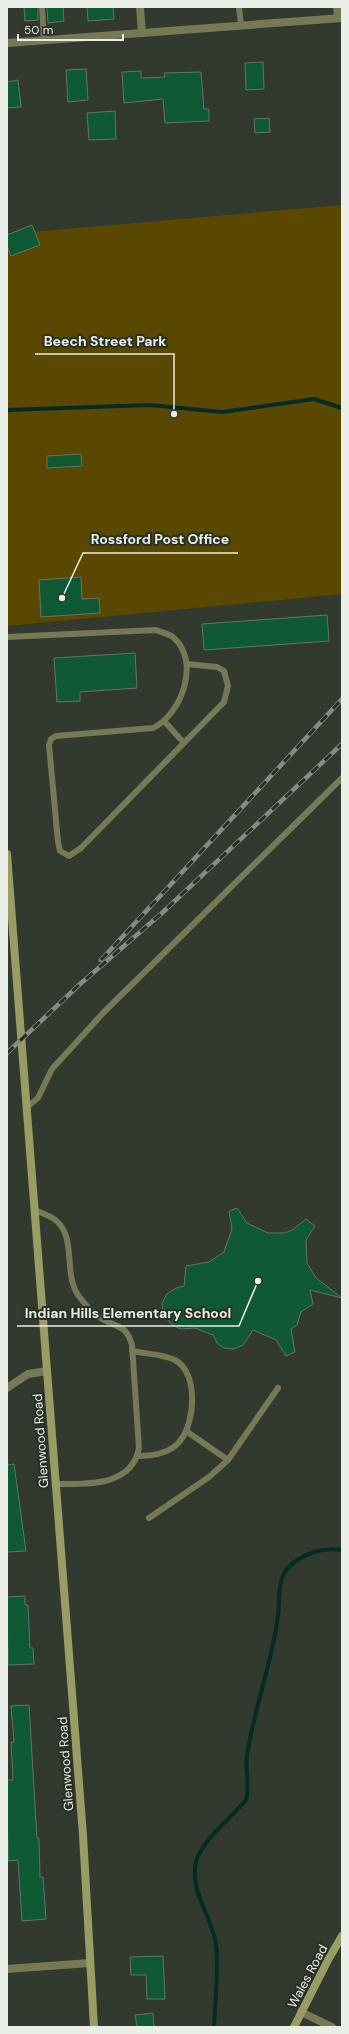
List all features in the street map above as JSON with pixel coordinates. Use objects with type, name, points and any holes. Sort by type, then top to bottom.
[{"type":"street","points":[[140,7],[142,33]]},
{"type":"street","points":[[7,43],[340,18],[337,7]]},
{"type":"street","name":"Glenwood Road","points":[[7,854],[10,926],[26,1108],[83,1835],[94,2027]]},
{"type":"street","points":[[7,1388],[28,1374],[47,1371]]},
{"type":"street","name":"Wales Road","points":[[294,2027],[342,1936]]},
{"type":"street","points":[[7,1968],[90,1963]]},
{"type":"street","points":[[301,2012],[332,2027]]},
{"type":"lane","points":[[42,7],[44,40]]},
{"type":"lane","points":[[239,7],[241,25]]},
{"type":"lane","points":[[7,637],[156,630],[172,636],[182,648],[187,664],[187,679],[178,701],[164,721],[153,728],[56,736],[51,739],[48,745],[60,851],[69,856],[81,848],[224,702],[228,686],[224,670],[217,667],[187,664]]},
{"type":"lane","points":[[164,721],[184,743]]},
{"type":"lane","points":[[26,1108],[38,1098],[52,1069],[104,1012],[342,778]]},
{"type":"lane","points":[[34,1209],[51,1217],[66,1234],[72,1281],[77,1293],[99,1317],[122,1328],[129,1334],[132,1351],[139,1448],[137,1459],[126,1471],[105,1482],[91,1484],[55,1484]]},
{"type":"lane","points":[[132,1351],[175,1360],[185,1369],[190,1380],[193,1394],[186,1431],[180,1442],[157,1455],[137,1456]]},
{"type":"lane","points":[[149,1518],[209,1477],[228,1460],[278,1388]]},
{"type":"lane","points":[[186,1431],[228,1460]]},
{"type":"shaded area","points":[[342,205],[342,594],[7,626],[7,234]]},
{"type":"building","points":[[24,7],[38,7],[38,20],[25,21]]},
{"type":"building","points":[[47,7],[63,7],[64,21],[48,23]]},
{"type":"building","points":[[87,7],[113,7],[114,19],[88,21]]},
{"type":"building","points":[[263,62],[264,89],[246,90],[245,63]]},
{"type":"building","points":[[86,69],[88,100],[68,102],[66,70]]},
{"type":"building","points":[[141,71],[141,78],[165,77],[164,73],[201,72],[204,109],[209,109],[209,121],[165,123],[163,99],[124,103],[122,72]]},
{"type":"building","points":[[18,80],[21,107],[7,108],[7,82]]},
{"type":"building","points":[[115,111],[116,139],[89,140],[87,113]]},
{"type":"building","points":[[269,118],[270,132],[255,133],[254,119]]},
{"type":"building","points":[[32,225],[40,245],[11,256],[7,246],[7,235]]},
{"type":"building","points":[[81,454],[82,466],[47,468],[47,456]]},
{"type":"building","points":[[81,577],[82,599],[99,598],[100,613],[41,617],[39,580]]},
{"type":"building","points":[[327,615],[329,641],[204,650],[202,624]]},
{"type":"building","points":[[135,653],[137,688],[80,692],[80,701],[57,702],[54,658]]},
{"type":"building","points":[[237,1208],[247,1223],[268,1233],[285,1233],[292,1230],[306,1219],[315,1226],[306,1240],[307,1263],[316,1278],[342,1298],[310,1290],[313,1304],[301,1312],[297,1325],[291,1329],[295,1352],[286,1356],[276,1340],[253,1330],[243,1345],[234,1349],[224,1348],[217,1343],[213,1335],[195,1328],[180,1329],[171,1324],[163,1314],[162,1303],[167,1294],[176,1288],[184,1286],[186,1266],[209,1262],[224,1252],[232,1229],[229,1211]]},
{"type":"building","points":[[14,1464],[26,1551],[7,1552],[7,1465]]},
{"type":"building","points":[[25,1596],[25,1605],[28,1605],[30,1648],[33,1648],[34,1664],[8,1665],[7,1597]]},
{"type":"building","points":[[29,1705],[37,1838],[39,1838],[40,1877],[43,1877],[46,1919],[22,1921],[18,1860],[8,1861],[7,1780],[13,1780],[11,1742],[14,1742],[11,1706]]},
{"type":"building","points":[[163,1956],[165,1999],[147,1999],[146,1975],[131,1975],[130,1957]]},
{"type":"building","points":[[153,2013],[154,2027],[137,2027],[135,2015]]},
{"type":"waterway","points":[[7,410],[150,405],[222,412],[314,399],[342,408]]},
{"type":"waterway","points":[[214,2027],[217,1975],[216,1944],[214,1934],[198,1894],[195,1873],[196,1862],[199,1854],[210,1838],[246,1800],[248,1789],[247,1755],[250,1737],[275,1634],[280,1585],[284,1574],[287,1569],[298,1559],[312,1553],[335,1549],[342,1550]]},
{"type":"railway","points":[[101,960],[342,699]]},
{"type":"railway","points":[[7,1053],[79,985],[162,913],[342,744]]},
{"type":"place","name":"Beech Street Park","points":[[174,414]]},
{"type":"place","name":"Rossford Post Office","points":[[62,598]]},
{"type":"place","name":"Indian Hills Elementary School","points":[[258,1281]]}]
